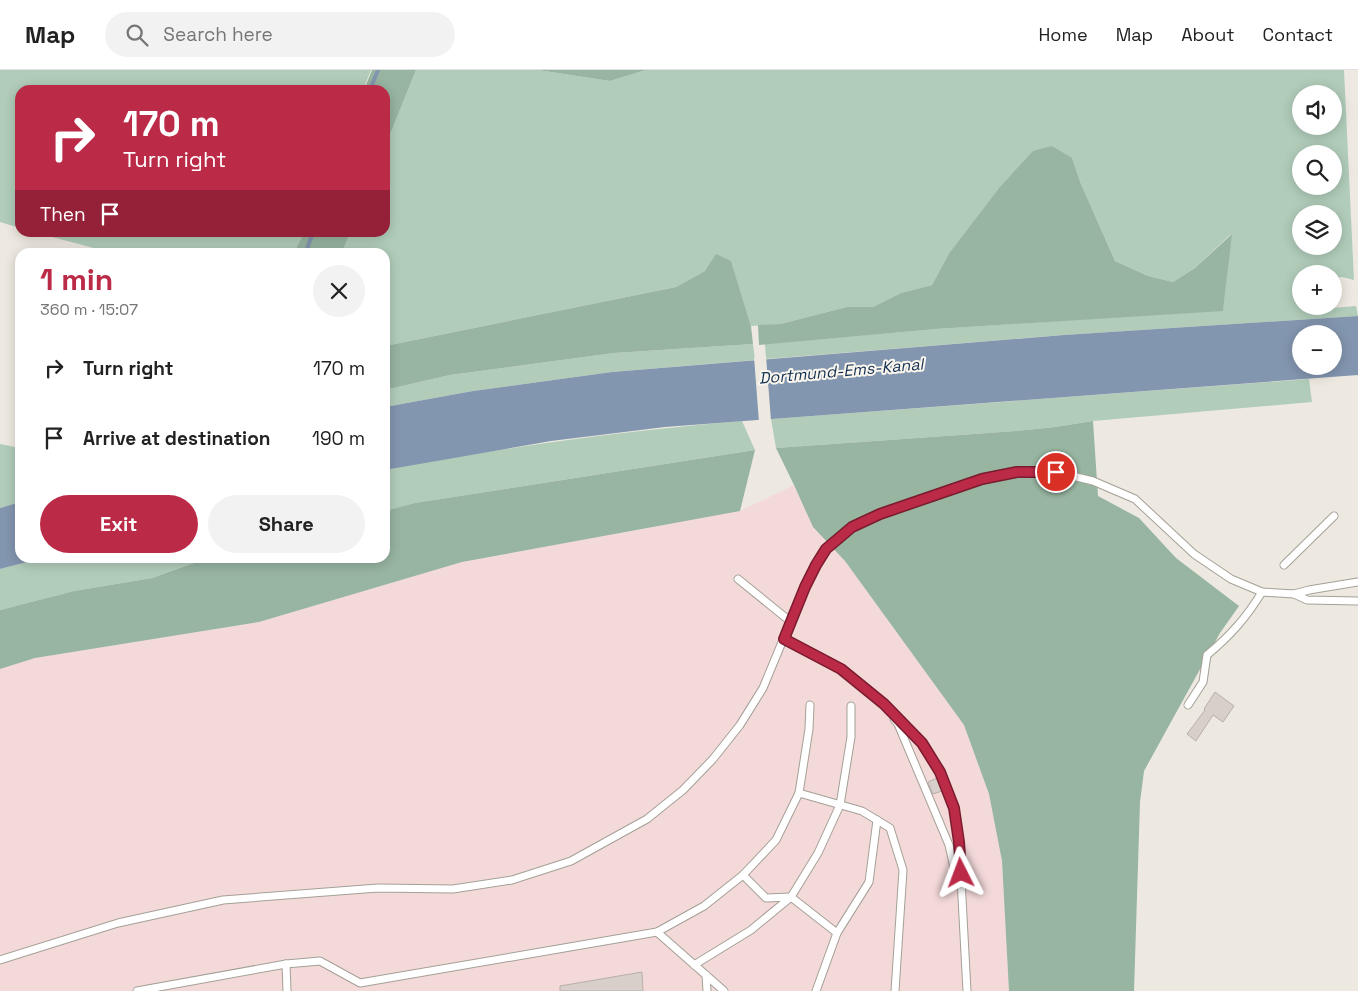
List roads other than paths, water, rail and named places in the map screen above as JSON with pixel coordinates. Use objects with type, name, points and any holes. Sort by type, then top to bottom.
[{"type":"lane","points":[[0,960],[118,923],[223,900],[378,888],[452,889],[512,880],[571,861],[647,819],[683,790],[714,759],[740,725],[763,688],[816,565],[826,549],[852,527],[880,514],[982,479],[1017,472],[1056,472],[1093,481],[1135,499],[1194,554],[1231,579],[1262,592],[1294,594],[1357,581]]},
{"type":"lane","points":[[1284,565],[1334,516]]},
{"type":"lane","points":[[738,579],[791,622]]},
{"type":"lane","points":[[1188,705],[1203,682],[1207,655],[1229,637],[1248,615],[1262,592]]},
{"type":"lane","points":[[1294,594],[1307,600],[1358,601]]},
{"type":"lane","points":[[784,639],[841,669],[884,704],[922,743],[940,772],[954,808],[957,825],[967,991]]},
{"type":"lane","points":[[884,704],[898,724],[949,846],[963,905]]},
{"type":"lane","points":[[137,991],[286,964],[320,961],[360,983],[657,932],[704,906],[743,874],[776,840],[799,793],[809,729],[810,705]]},
{"type":"lane","points":[[694,965],[751,930],[791,897],[818,853],[840,805],[851,736],[851,706]]},
{"type":"lane","points":[[799,793],[862,811],[890,828],[903,870],[895,991]]},
{"type":"lane","points":[[816,991],[837,933],[869,882],[877,820]]},
{"type":"lane","points":[[743,874],[766,898],[791,897],[837,933]]},
{"type":"lane","points":[[657,932],[724,991]]},
{"type":"lane","points":[[286,964],[287,991]]},
{"type":"lane","points":[[706,975],[707,991]]},
{"type":"water","name":"Dortmund-Ems-Kanal","points":[[1358,316],[1358,375],[665,427],[551,441],[390,469],[390,406],[473,391],[612,372],[1064,335]]},
{"type":"water","points":[[15,504],[15,563],[23,563],[0,569],[0,508]]},
{"type":"waterway","points":[[372,85],[378,70]]},
{"type":"waterway","points":[[307,248],[311,237]]}]
